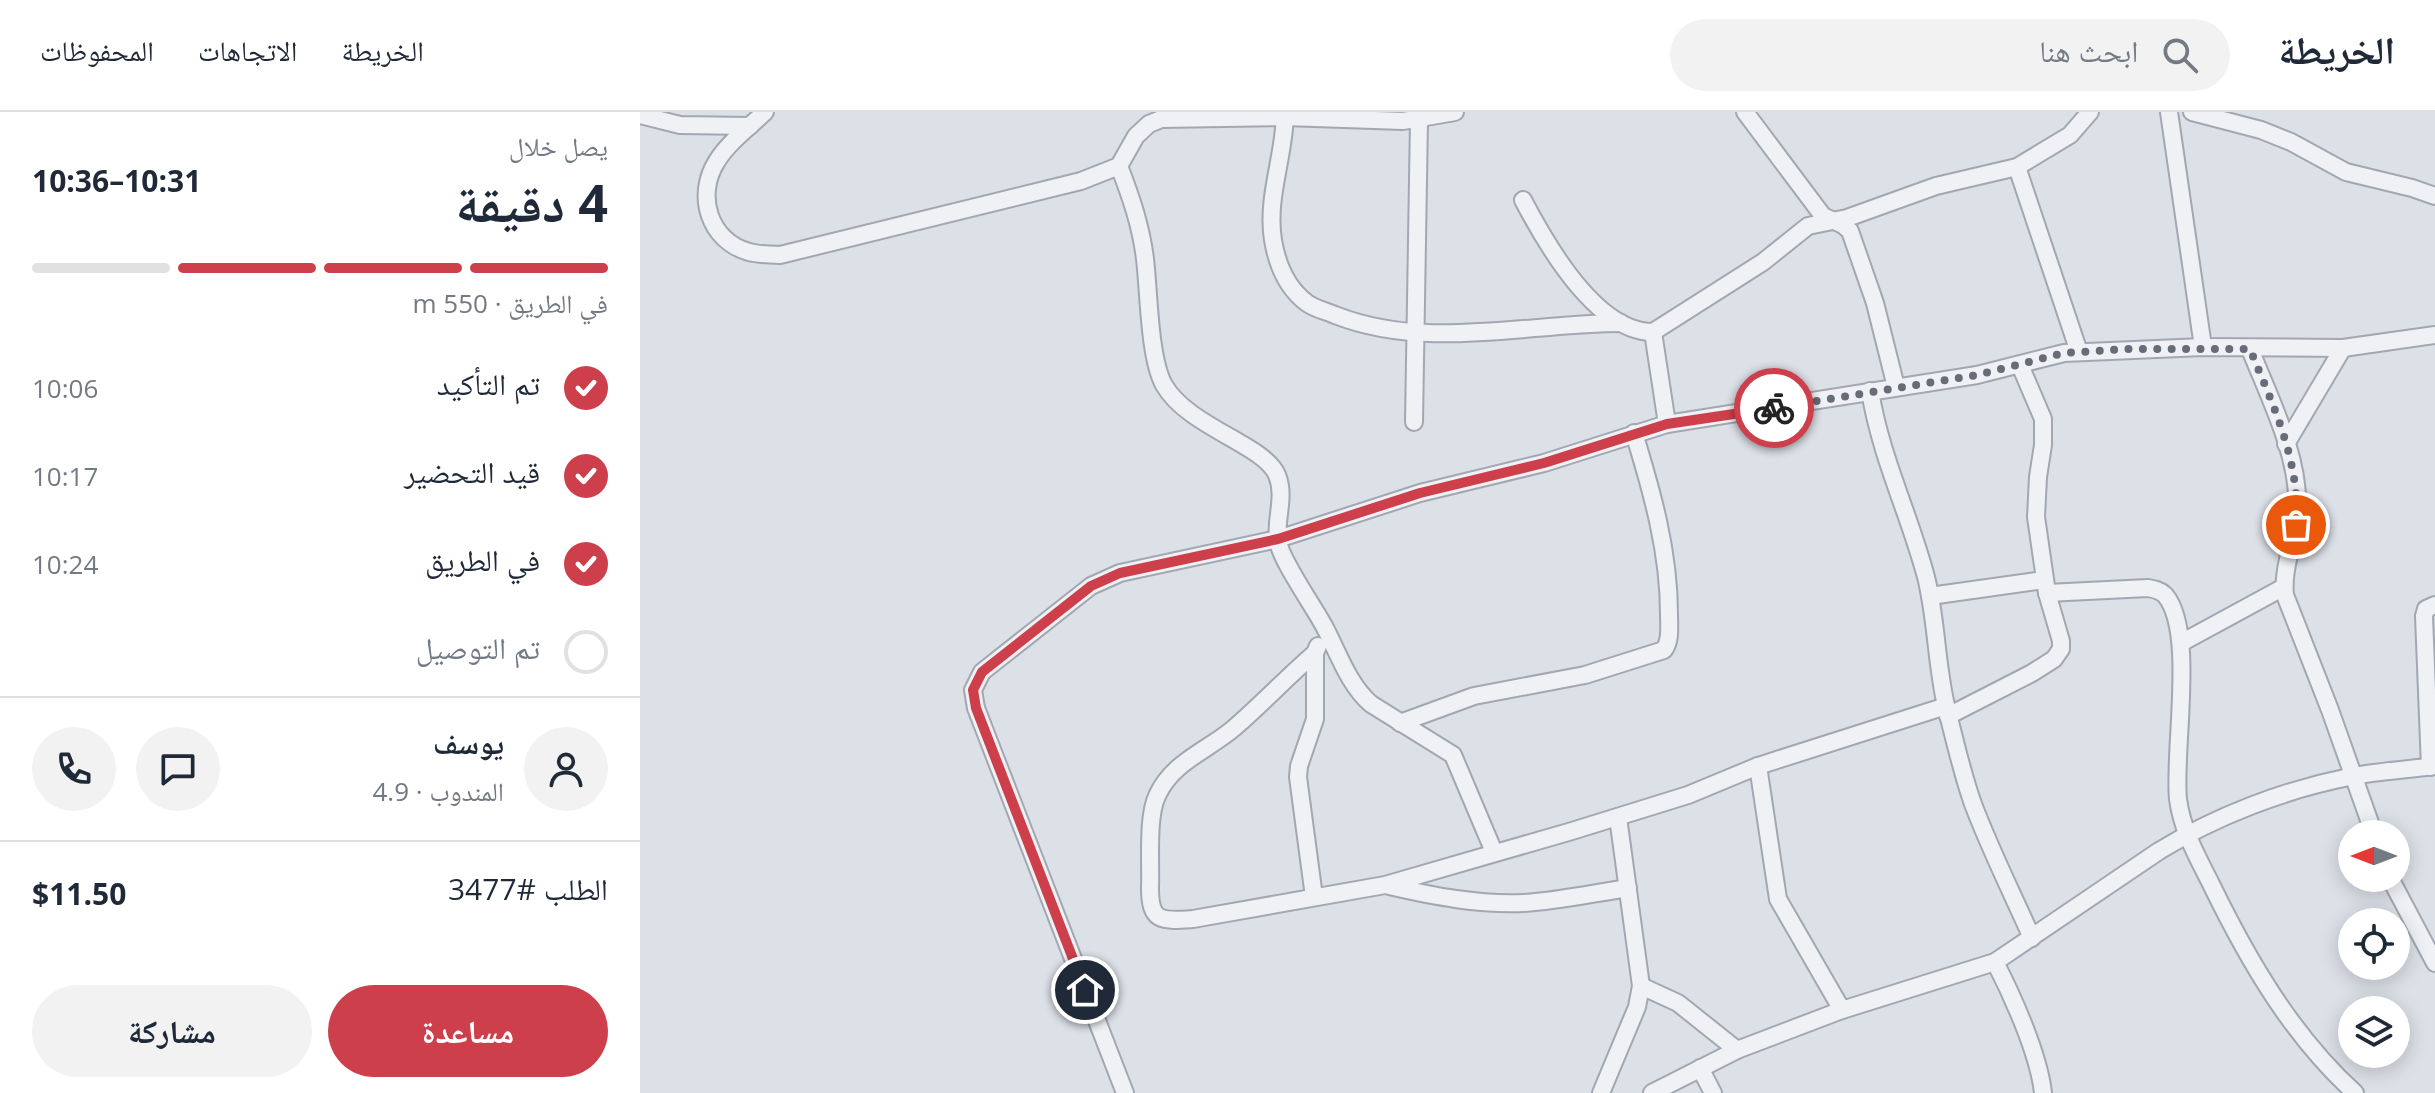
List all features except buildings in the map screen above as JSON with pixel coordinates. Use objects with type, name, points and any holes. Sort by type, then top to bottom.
[{"type":"street","points":[[765,112],[718,159],[710,173],[706,198],[710,219],[718,232],[740,248],[763,254],[812,249],[1081,181],[1119,166],[1136,136],[1160,116],[1285,114],[1419,120],[1455,112]]},
{"type":"street","points":[[1745,112],[1790,175],[1829,221],[1847,227],[1875,303],[1896,387]]},
{"type":"street","points":[[1523,200],[1559,263],[1578,286],[1621,323],[1640,332],[1653,332],[1763,262],[1808,226],[1847,218],[1936,186],[2017,167],[2070,135],[2090,112]]},
{"type":"street","points":[[2169,112],[2203,347]]},
{"type":"street","points":[[2192,112],[2261,130],[2291,142],[2346,172],[2435,196]]},
{"type":"street","points":[[1285,114],[1272,210],[1273,238],[1279,266],[1292,288],[1309,304],[1349,320],[1415,331],[1484,332],[1621,323]]},
{"type":"street","points":[[643,115],[680,125],[750,126]]},
{"type":"street","points":[[1414,422],[1419,120]]},
{"type":"street","points":[[1119,166],[1139,223],[1156,357],[1163,384],[1181,406],[1207,426],[1268,460],[1276,471],[1281,488],[1278,539],[1343,666],[1362,696],[1453,755],[1494,852]]},
{"type":"street","points":[[2017,167],[2079,352]]},
{"type":"street","points":[[1653,332],[1667,424]]},
{"type":"street","points":[[1125,1093],[987,737],[973,690],[982,672],[1091,586],[1120,573],[1278,539],[1420,493],[1544,463],[1667,424],[1977,375],[2037,359],[2079,352],[2203,347],[2343,348],[2435,335]]},
{"type":"street","points":[[2286,444],[2343,348]]},
{"type":"street","points":[[2250,349],[2286,444],[2296,486],[2298,506],[2284,587],[2369,820]]},
{"type":"street","points":[[1315,653],[1235,727],[1182,763],[1166,780],[1157,795],[1153,813],[1150,902],[1156,916],[1170,921],[1385,885],[1618,817],[1688,795],[1758,766],[1947,711],[2032,673],[2059,654],[2061,641],[2046,587],[2036,496],[2043,419],[2020,365]]},
{"type":"street","points":[[1870,391],[1877,430],[1914,535],[1930,596],[1947,711],[1973,805],[2032,938]]},
{"type":"street","points":[[1400,723],[1460,700],[1585,675],[1660,653],[1667,646],[1669,608],[1662,537],[1634,433]]},
{"type":"street","points":[[1930,596],[2046,587],[2137,588],[2158,590],[2166,596],[2181,643],[2177,782],[2186,834],[2219,901],[2273,995],[2320,1060],[2355,1093]]},
{"type":"street","points":[[2181,643],[2284,587]]},
{"type":"street","points":[[1652,1093],[1737,1050],[1842,1010],[1995,962],[2186,834],[2225,816],[2353,776],[2432,767],[2424,616],[2426,609],[2435,605]]},
{"type":"street","points":[[1314,897],[1298,777],[1315,719],[1315,653],[1324,626]]},
{"type":"street","points":[[1758,766],[1778,899],[1842,1010]]},
{"type":"street","points":[[1601,1093],[1637,1007],[1641,986],[1618,817]]},
{"type":"street","points":[[1385,885],[1448,898],[1511,903],[1628,888]]},
{"type":"street","points":[[2397,892],[2435,963]]},
{"type":"street","points":[[1995,962],[2009,990],[2039,1072],[2043,1093]]},
{"type":"street","points":[[1641,986],[1678,1003],[1737,1050]]},
{"type":"street","points":[[1700,1068],[1713,1093]]},
{"type":"way so far","points":[[1774,408],[1977,375],[2064,353],[2203,347],[2250,349],[2286,444],[2296,486],[2296,525]]},
{"type":"route","points":[[1085,990],[976,708],[973,690],[982,672],[1091,586],[1120,573],[1278,539],[1420,493],[1544,463],[1667,424],[1774,408]]}]
